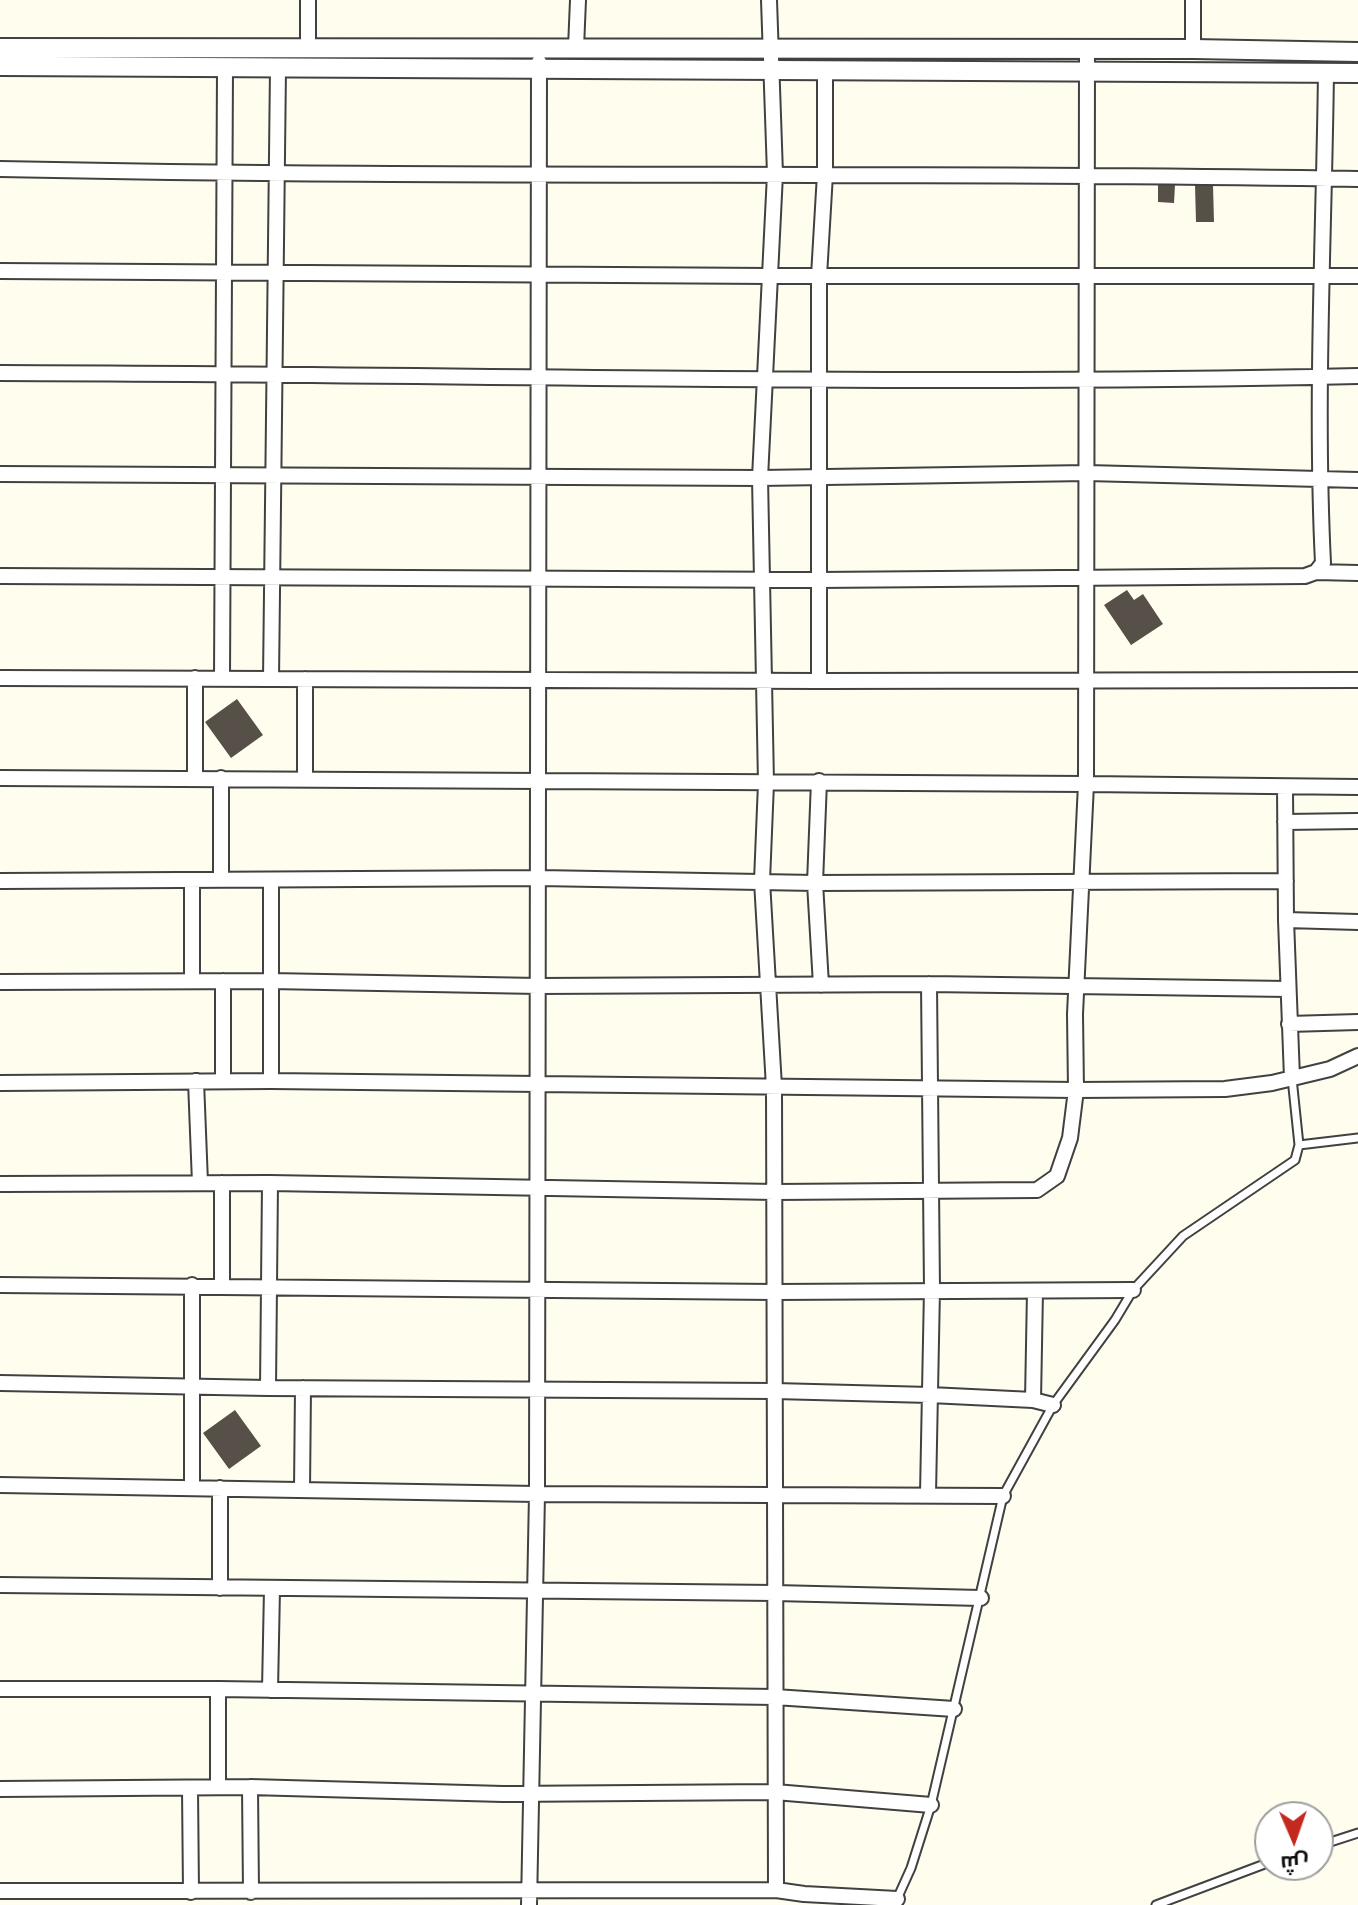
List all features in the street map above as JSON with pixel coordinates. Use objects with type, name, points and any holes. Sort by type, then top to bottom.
[{"type":"street","points":[[308,0],[308,48]]},
{"type":"street","points":[[576,48],[578,0]]},
{"type":"street","points":[[769,0],[775,174],[760,478],[766,783],[762,881],[774,1087],[776,1890]]},
{"type":"street","points":[[1193,0],[1193,49]]},
{"type":"street","points":[[0,48],[1193,49],[1358,52]]},
{"type":"street","points":[[529,1898],[537,1494],[539,48]]},
{"type":"street","points":[[0,1184],[270,1183],[775,1192],[1037,1190],[1057,1176],[1070,1138],[1076,1090],[1077,985],[1086,784],[1087,49]]},
{"type":"street","points":[[0,66],[1358,73]]},
{"type":"street","points":[[271,679],[278,68]]},
{"type":"street","points":[[222,677],[225,69]]},
{"type":"street","points":[[819,681],[817,478],[825,71]]},
{"type":"street","points":[[1316,572],[1323,563],[1318,479],[1326,72]]},
{"type":"street","points":[[0,169],[226,174],[1087,175],[1358,179]]},
{"type":"street","points":[[0,271],[1358,276]]},
{"type":"street","points":[[0,373],[274,373],[765,380],[1358,376]]},
{"type":"street","points":[[0,474],[817,478],[1087,473],[1358,480]]},
{"type":"street","points":[[0,576],[818,580],[1358,573]]},
{"type":"street","points":[[0,678],[1358,680]]},
{"type":"street","points":[[195,678],[195,778]]},
{"type":"street","points":[[305,679],[305,778]]},
{"type":"street","points":[[0,778],[819,781],[1358,787]]},
{"type":"street","points":[[221,778],[221,880]]},
{"type":"street","points":[[819,781],[815,883],[821,985]]},
{"type":"street","points":[[1285,787],[1292,1078]]},
{"type":"street","points":[[1285,822],[1358,821]]},
{"type":"street","points":[[0,881],[540,878],[815,883],[1286,881]]},
{"type":"street","points":[[192,880],[192,981]]},
{"type":"street","points":[[271,880],[271,1081]]},
{"type":"street","points":[[1286,920],[1358,922]]},
{"type":"street","points":[[223,981],[223,1081]]},
{"type":"street","points":[[0,982],[271,981],[538,986],[929,984],[1288,989]]},
{"type":"street","points":[[928,1494],[932,1289],[929,984]]},
{"type":"street","points":[[1289,1024],[1358,1022]]},
{"type":"street","points":[[0,1083],[271,1081],[1225,1089],[1272,1083],[1330,1069],[1358,1056]]},
{"type":"street","points":[[196,1081],[200,1183]]},
{"type":"street","points":[[222,1183],[222,1286]]},
{"type":"street","points":[[268,1388],[270,1183]]},
{"type":"street","points":[[0,1285],[775,1292],[1133,1290]]},
{"type":"street","points":[[192,1285],[192,1488]]},
{"type":"street","points":[[1033,1400],[1035,1291]]},
{"type":"street","points":[[0,1383],[775,1391],[1033,1400],[1053,1405]]},
{"type":"street","points":[[302,1490],[303,1388]]},
{"type":"street","points":[[0,1485],[537,1494],[1003,1496]]},
{"type":"street","points":[[220,1488],[220,1588]]},
{"type":"street","points":[[0,1585],[981,1598]]},
{"type":"street","points":[[270,1690],[272,1589]]},
{"type":"street","points":[[0,1689],[775,1697],[954,1709]]},
{"type":"street","points":[[218,1689],[218,1787]]},
{"type":"street","points":[[250,1787],[251,1892]]},
{"type":"street","points":[[0,1789],[250,1787],[531,1794],[775,1792],[931,1805]]},
{"type":"street","points":[[190,1789],[191,1892]]},
{"type":"street","points":[[0,1891],[191,1892],[218,1898],[251,1892],[268,1898],[529,1898],[776,1890],[806,1900],[895,1902]]},
{"type":"lane","points":[[895,1902],[911,1868],[931,1805],[1003,1496],[1053,1405],[1133,1290],[1183,1236],[1295,1160],[1299,1145],[1292,1078]]},
{"type":"lane","points":[[1299,1145],[1358,1138]]},
{"type":"lane","points":[[1334,1841],[1358,1833]]},
{"type":"lane","points":[[1156,1905],[1254,1868]]},
{"type":"building","points":[[1158,185],[1175,185],[1174,203],[1158,202]]},
{"type":"building","points":[[1195,185],[1213,185],[1214,222],[1196,222]]},
{"type":"building","points":[[1127,590],[1134,600],[1143,594],[1163,624],[1131,645],[1104,605]]},
{"type":"building","points":[[237,699],[263,735],[231,758],[205,722]]},
{"type":"building","points":[[235,1410],[261,1446],[229,1469],[203,1433]]}]
